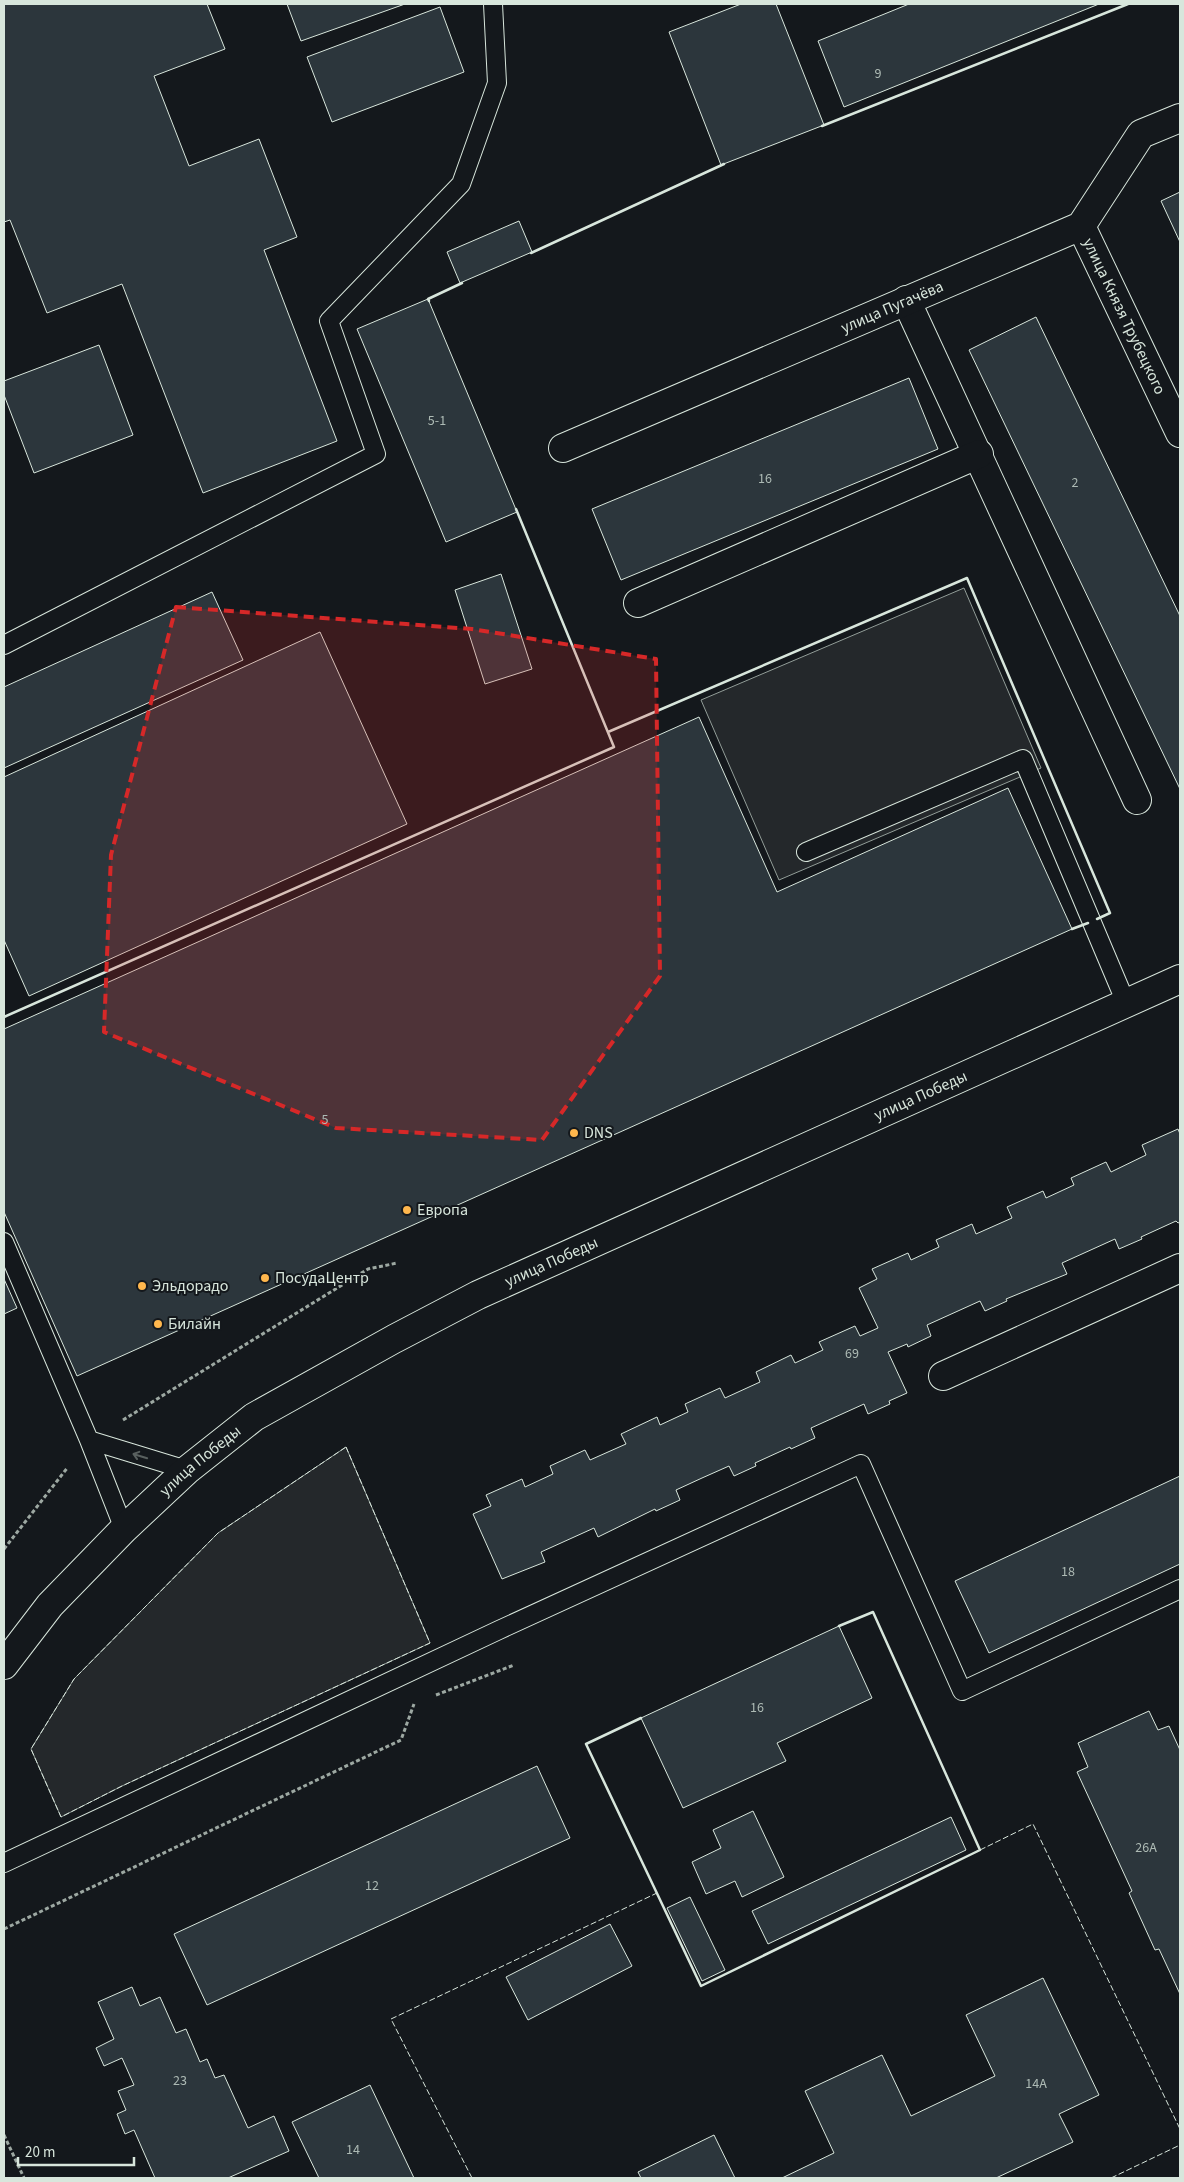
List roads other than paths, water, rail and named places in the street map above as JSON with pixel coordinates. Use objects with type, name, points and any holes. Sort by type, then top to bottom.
[{"type":"street","points":[[1081,226],[1141,134],[1180,118]]},
{"type":"street","name":"улица Пугачёва","points":[[563,448],[1081,226]]},
{"type":"street","name":"улица Князя Трубецкого","points":[[1081,226],[1180,432]]},
{"type":"street","points":[[906,300],[1138,800]]},
{"type":"street","points":[[638,603],[979,454]]},
{"type":"street","name":"улица Победы","points":[[4,1665],[50,1605],[124,1529],[187,1470],[254,1417],[394,1338],[478,1295],[1180,979]]},
{"type":"street","points":[[943,1376],[1180,1268]]},
{"type":"lane","points":[[4,645],[376,454],[329,321],[460,184],[496,83],[493,4]]},
{"type":"lane","points":[[806,852],[1023,760],[1126,1003]]},
{"type":"lane","points":[[4,1242],[89,1440],[124,1529]]},
{"type":"lane","points":[[89,1440],[187,1470]]},
{"type":"lane","points":[[4,1863],[490,1634],[861,1464],[962,1692],[1180,1588]]},
{"type":"place","name":"DNS","points":[[574,1133]]},
{"type":"place","name":"Европа","points":[[407,1210]]},
{"type":"place","name":"ПосудаЦентр","points":[[265,1278]]},
{"type":"place","name":"Эльдорадо","points":[[142,1286]]},
{"type":"place","name":"Билайн","points":[[158,1324]]}]
